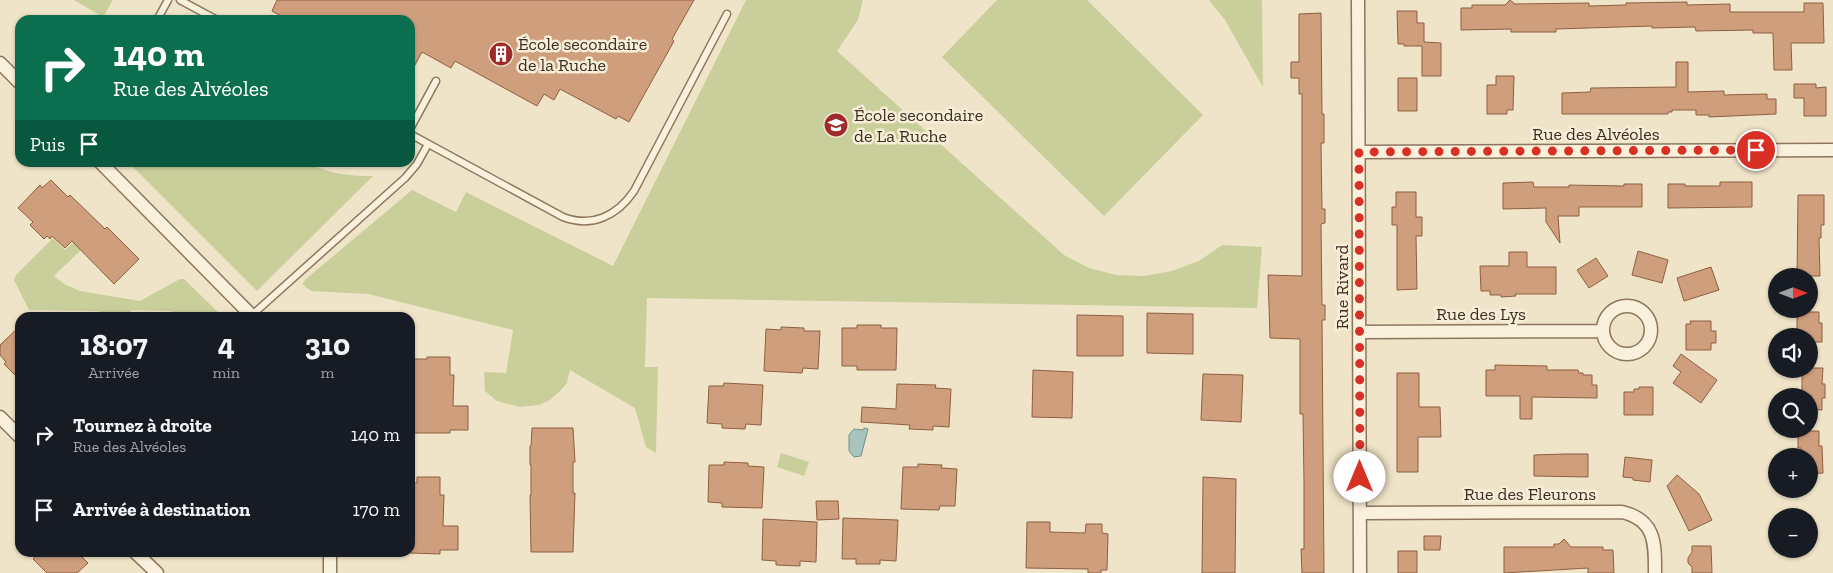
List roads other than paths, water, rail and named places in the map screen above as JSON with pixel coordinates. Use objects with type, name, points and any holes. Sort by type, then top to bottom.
[{"type":"street","name":"Rue Rivard","points":[[1358,0],[1360,573]]},
{"type":"street","points":[[0,63],[15,78]]},
{"type":"street","name":"Rue des Alvéoles","points":[[1359,152],[1833,150]]},
{"type":"street","points":[[105,167],[249,312]]},
{"type":"street","name":"Rue des Lys","points":[[1360,332],[1603,331]]},
{"type":"street","points":[[0,417],[15,432]]},
{"type":"street","name":"Rue des Fleurons","points":[[1360,513],[1622,512],[1642,521],[1651,533],[1655,547],[1655,573]]},
{"type":"street","points":[[140,557],[157,573]]},
{"type":"street","points":[[330,557],[330,573]]},
{"type":"lane","points":[[159,15],[168,0]]},
{"type":"lane","points":[[180,0],[208,15]]},
{"type":"lane","points":[[415,137],[563,217],[585,222],[608,216],[618,210],[634,191],[727,14]]},
{"type":"lane","points":[[415,121],[436,81]]},
{"type":"lane","points":[[415,166],[428,144]]},
{"type":"lane","points":[[257,312],[405,178],[414,167]]},
{"type":"water","points":[[864,428],[868,429],[861,456],[854,457],[849,451],[849,435],[854,429],[863,430]]},
{"type":"place","name":"École secondaire de la Ruche","points":[[501,54]]},
{"type":"place","name":"École secondaire de La Ruche","points":[[836,125]]}]
